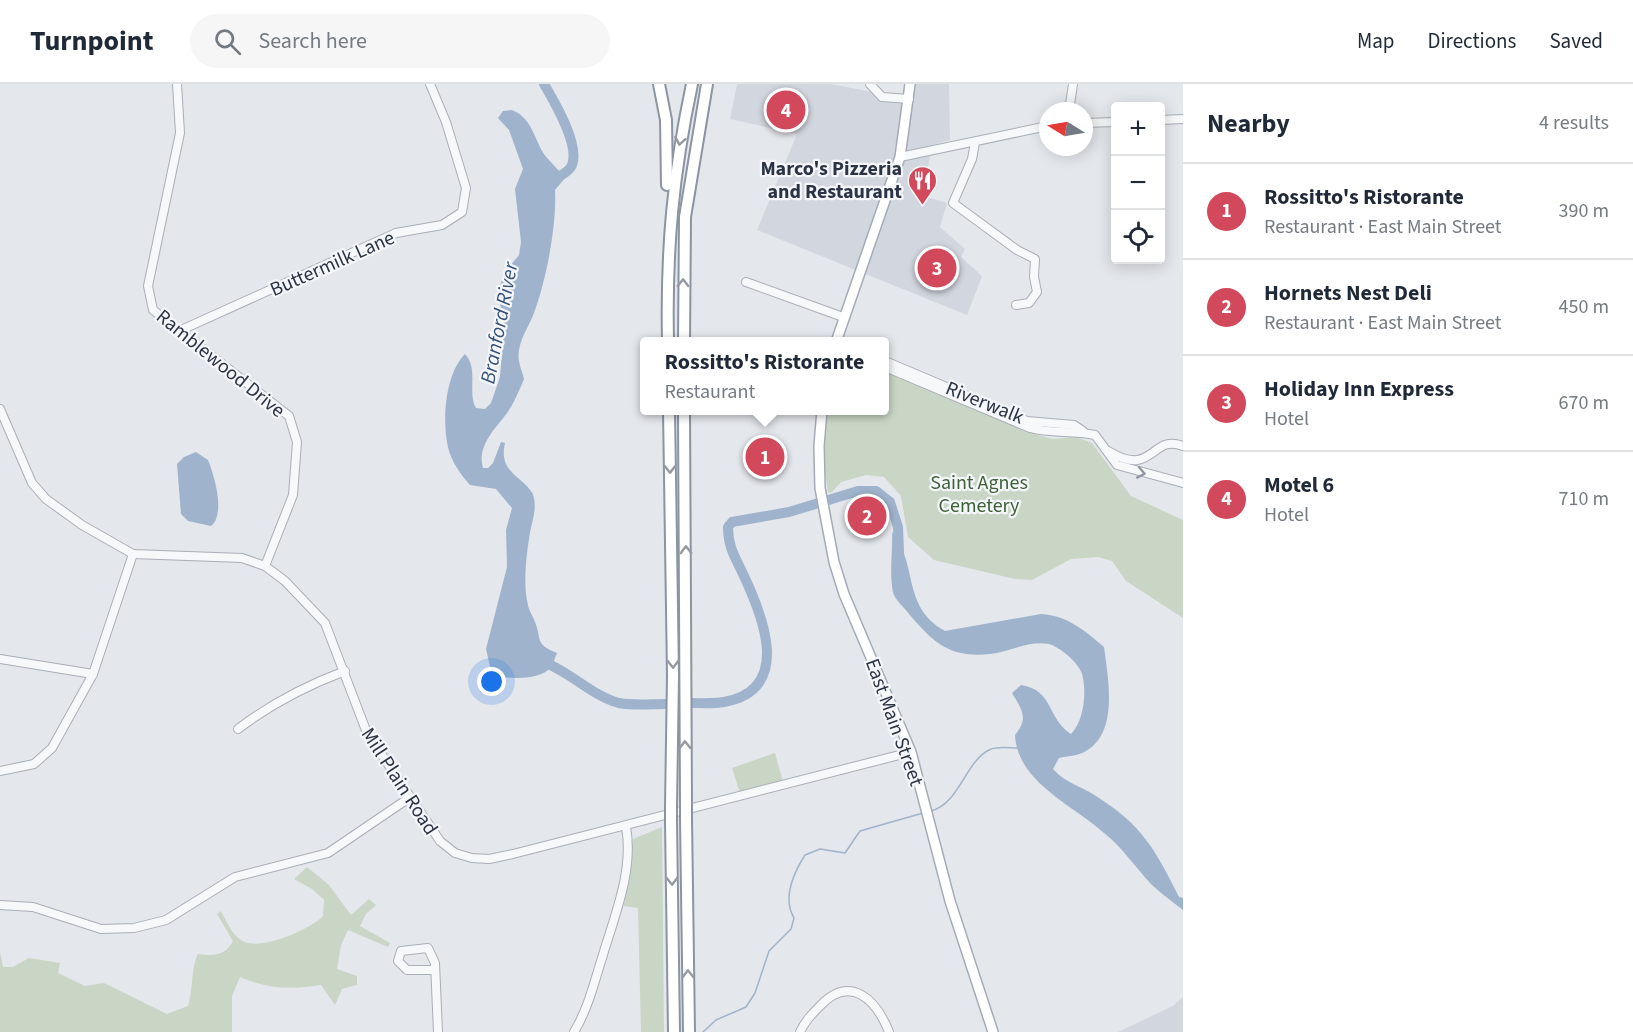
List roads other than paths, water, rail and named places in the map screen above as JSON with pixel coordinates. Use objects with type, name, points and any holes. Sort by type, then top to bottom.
[{"type":"highway","points":[[659,84],[666,120],[668,157],[665,221],[668,337]]},
{"type":"highway","points":[[667,278],[673,183],[692,84]]},
{"type":"highway","points":[[684,337],[685,217],[707,84]]},
{"type":"highway","points":[[669,415],[673,675],[671,822],[674,1032]]},
{"type":"highway","points":[[684,415],[689,1032]]},
{"type":"main road","points":[[839,337],[843,317],[900,157],[910,84]]},
{"type":"main road","name":"East Main Street","points":[[822,415],[820,488],[823,513],[844,594],[911,752],[950,901],[993,1032]]},
{"type":"street","name":"Ramblewood Drive","points":[[177,84],[180,133],[148,286],[153,310],[289,416],[297,442],[293,495],[265,566]]},
{"type":"street","name":"Buttermilk Lane","points":[[179,331],[396,233],[442,225],[462,212],[466,188],[446,122],[430,84]]},
{"type":"street","points":[[870,84],[882,97],[909,99]]},
{"type":"street","points":[[1070,102],[1073,84]]},
{"type":"street","points":[[1165,120],[1183,119]]},
{"type":"street","points":[[1093,123],[1111,122]]},
{"type":"street","points":[[900,157],[1039,128]]},
{"type":"street","points":[[975,143],[972,159],[953,203],[1017,250],[1035,259],[1034,277],[1037,292],[1029,303],[1016,305]]},
{"type":"street","points":[[746,282],[843,317]]},
{"type":"street","name":"Riverwalk","points":[[889,363],[1027,421],[1074,425],[1086,433]]},
{"type":"street","name":"Riverwalk","points":[[889,369],[1029,428],[1046,433],[1095,435],[1117,465],[1128,470],[1183,483]]},
{"type":"street","name":"Mill Plain Road","points":[[0,410],[32,483],[46,499],[82,525],[133,554],[242,558],[265,566],[285,581],[321,616],[332,634],[367,733],[409,798],[447,848],[464,856],[480,860],[496,858],[626,827],[911,752]]},
{"type":"street","name":"Riverwalk","points":[[1107,450],[1130,461],[1145,459],[1162,446],[1183,446]]},
{"type":"street","points":[[0,771],[34,764],[52,748],[93,674],[133,554]]},
{"type":"street","points":[[0,659],[93,674]]},
{"type":"street","points":[[238,729],[269,705],[307,685],[345,671]]},
{"type":"street","points":[[0,905],[33,907],[101,929],[134,928],[166,920],[235,877],[328,853],[409,798]]},
{"type":"street","points":[[574,1032],[592,990],[620,901],[626,864],[626,827]]},
{"type":"street","points":[[435,970],[407,970],[398,961],[401,951],[428,948],[435,963],[438,1032]]},
{"type":"street","points":[[800,1032],[805,1022],[830,996],[838,992],[853,991],[861,993],[876,1008],[889,1032]]},
{"type":"water","points":[[512,110],[520,114],[530,126],[544,154],[565,178],[555,190],[554,219],[546,269],[534,313],[519,349],[519,361],[524,379],[513,404],[490,434],[482,454],[483,468],[488,468],[493,463],[501,442],[505,443],[505,461],[508,467],[533,494],[534,511],[526,563],[526,597],[540,641],[545,647],[557,653],[546,672],[532,677],[514,678],[492,675],[486,649],[507,567],[506,530],[512,508],[496,489],[470,485],[461,474],[450,454],[445,416],[453,375],[465,354],[471,367],[472,395],[476,408],[485,409],[491,403],[500,377],[504,327],[498,291],[505,272],[519,255],[521,242],[515,189],[523,169],[509,130],[498,118],[503,111]]},
{"type":"water","points":[[196,452],[208,460],[216,484],[218,513],[211,526],[188,521],[181,514],[177,464],[184,457]]},
{"type":"water","points":[[892,532],[905,558],[922,610],[931,621],[945,631],[1041,614],[1051,615],[1068,621],[1104,647],[1109,703],[1103,731],[1086,751],[1059,758],[1053,769],[1063,778],[1112,807],[1136,828],[1146,839],[1179,897],[1183,898],[1183,910],[1151,884],[1111,839],[1036,779],[1025,766],[1018,752],[1015,735],[1023,719],[1019,704],[1012,693],[1021,685],[1032,688],[1045,699],[1063,728],[1071,734],[1082,714],[1084,697],[1082,674],[1077,665],[1063,652],[1049,644],[1027,645],[997,653],[976,655],[953,651],[935,640],[926,633],[894,595],[891,578]]},
{"type":"waterway","name":"Branford River","points":[[544,84],[565,125],[573,148],[571,167],[552,181]]},
{"type":"waterway","name":"Branford River","points":[[691,703],[724,702],[745,695],[759,683],[766,667],[767,649],[764,630],[728,534],[728,527],[732,522],[789,512],[858,491],[876,491],[890,502],[898,527],[899,552]]},
{"type":"waterway","name":"Branford River","points":[[540,661],[560,670],[598,694],[619,703],[666,704]]},
{"type":"waterway","points":[[931,811],[941,807],[949,800],[981,755],[995,748],[1017,748]]},
{"type":"waterway","points":[[703,1032],[716,1020],[746,1007],[755,993],[769,951],[791,929],[794,918],[789,902],[790,886],[805,855],[820,849],[845,853],[860,831],[923,813]]},
{"type":"place","name":"Motel 6","points":[[786,110]]},
{"type":"place","name":"Marco's Pizzeria and Restaurant","points":[[923,206]]},
{"type":"place","name":"Holiday Inn Express","points":[[937,268]]},
{"type":"place","name":"Rossitto's Ristorante","points":[[765,457]]},
{"type":"place","name":"Hornets Nest Deli","points":[[867,516]]},
{"type":"park label","name":"Saint Agnes Cemetery","points":[[979,494]]}]
